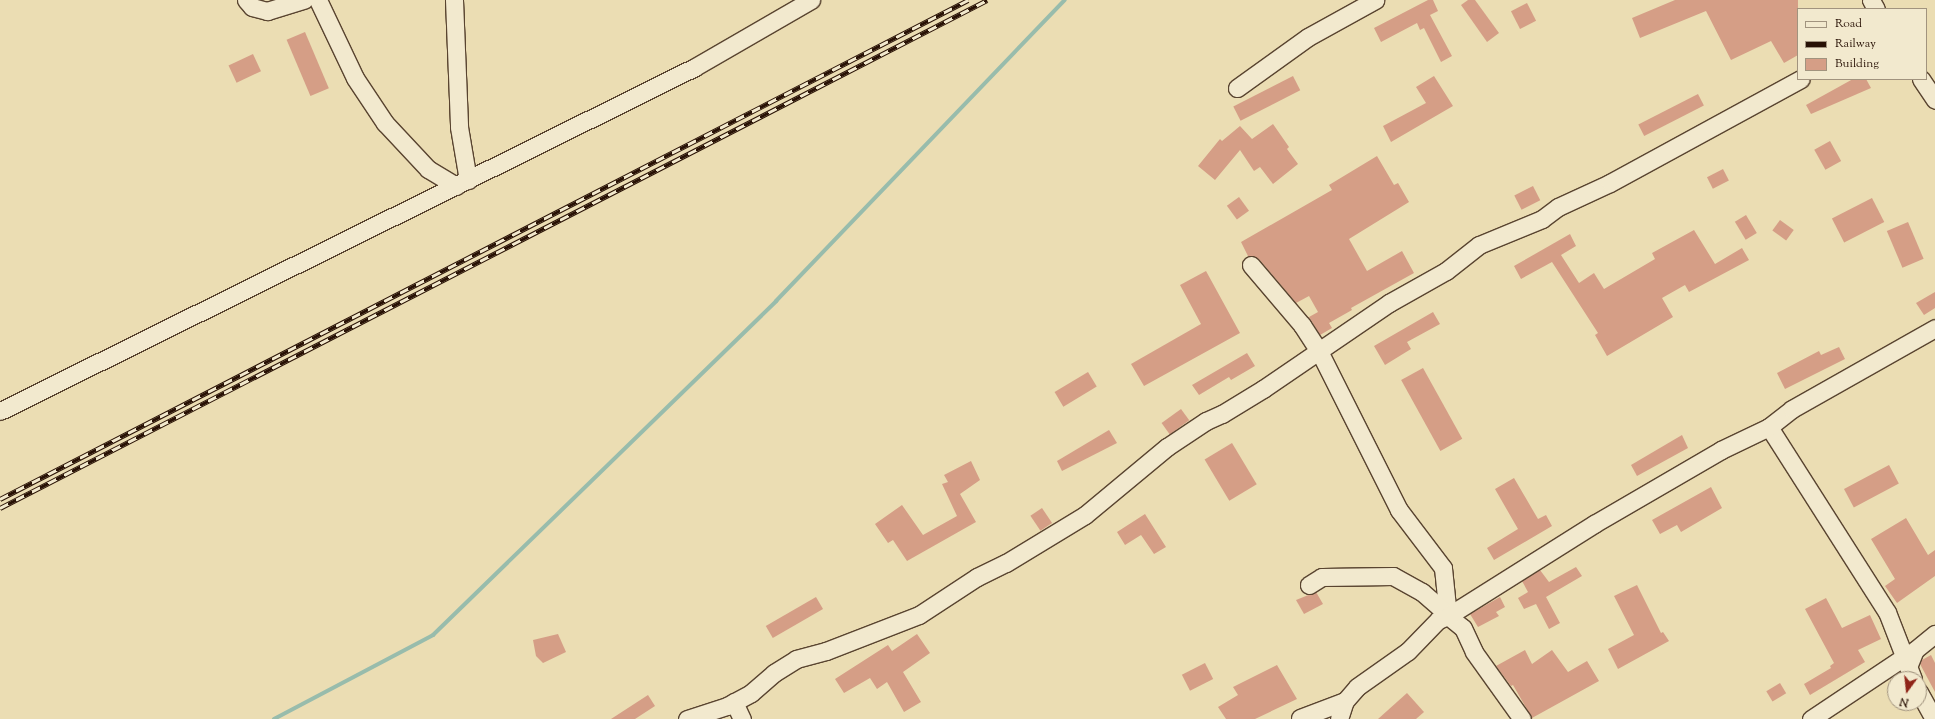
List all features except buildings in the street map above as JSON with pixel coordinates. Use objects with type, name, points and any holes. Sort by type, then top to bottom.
[{"type":"street","points":[[246,0],[252,7],[267,11],[304,0]]},
{"type":"street","points":[[318,0],[355,78],[385,123],[428,169],[462,183]]},
{"type":"street","points":[[454,0],[462,183]]},
{"type":"street","points":[[0,411],[695,67],[811,0]]},
{"type":"street","points":[[1237,88],[1308,37],[1375,0]]},
{"type":"street","points":[[687,719],[734,702],[750,693],[774,672],[796,659],[826,651],[920,615],[977,577],[1006,564],[1085,515],[1167,447],[1206,421],[1222,414],[1263,389],[1389,303],[1446,271],[1490,239],[1542,219],[1558,207],[1610,183],[1799,80]]},
{"type":"street","points":[[1922,80],[1935,100]]},
{"type":"street","points":[[1251,264],[1302,325],[1319,351],[1399,510],[1443,568],[1448,616]]},
{"type":"street","points":[[1339,719],[1345,701],[1357,687],[1408,651],[1438,620],[1448,616],[1628,504],[1721,450],[1769,428],[1792,409],[1935,328]]},
{"type":"street","points":[[1769,428],[1887,612],[1909,668]]},
{"type":"street","points":[[1309,585],[1322,576],[1393,576],[1422,592],[1463,628],[1474,652],[1522,719]]},
{"type":"street","points":[[1811,719],[1909,668],[1915,650],[1935,634]]},
{"type":"street","points":[[1300,718],[1345,701]]},
{"type":"street","points":[[734,702],[742,719]]},
{"type":"street","points":[[1927,706],[1934,719]]},
{"type":"waterway","points":[[274,719],[433,635],[776,301],[1065,0]]},
{"type":"railway","points":[[0,499],[968,0]]},
{"type":"railway","points":[[0,508],[987,0]]}]
